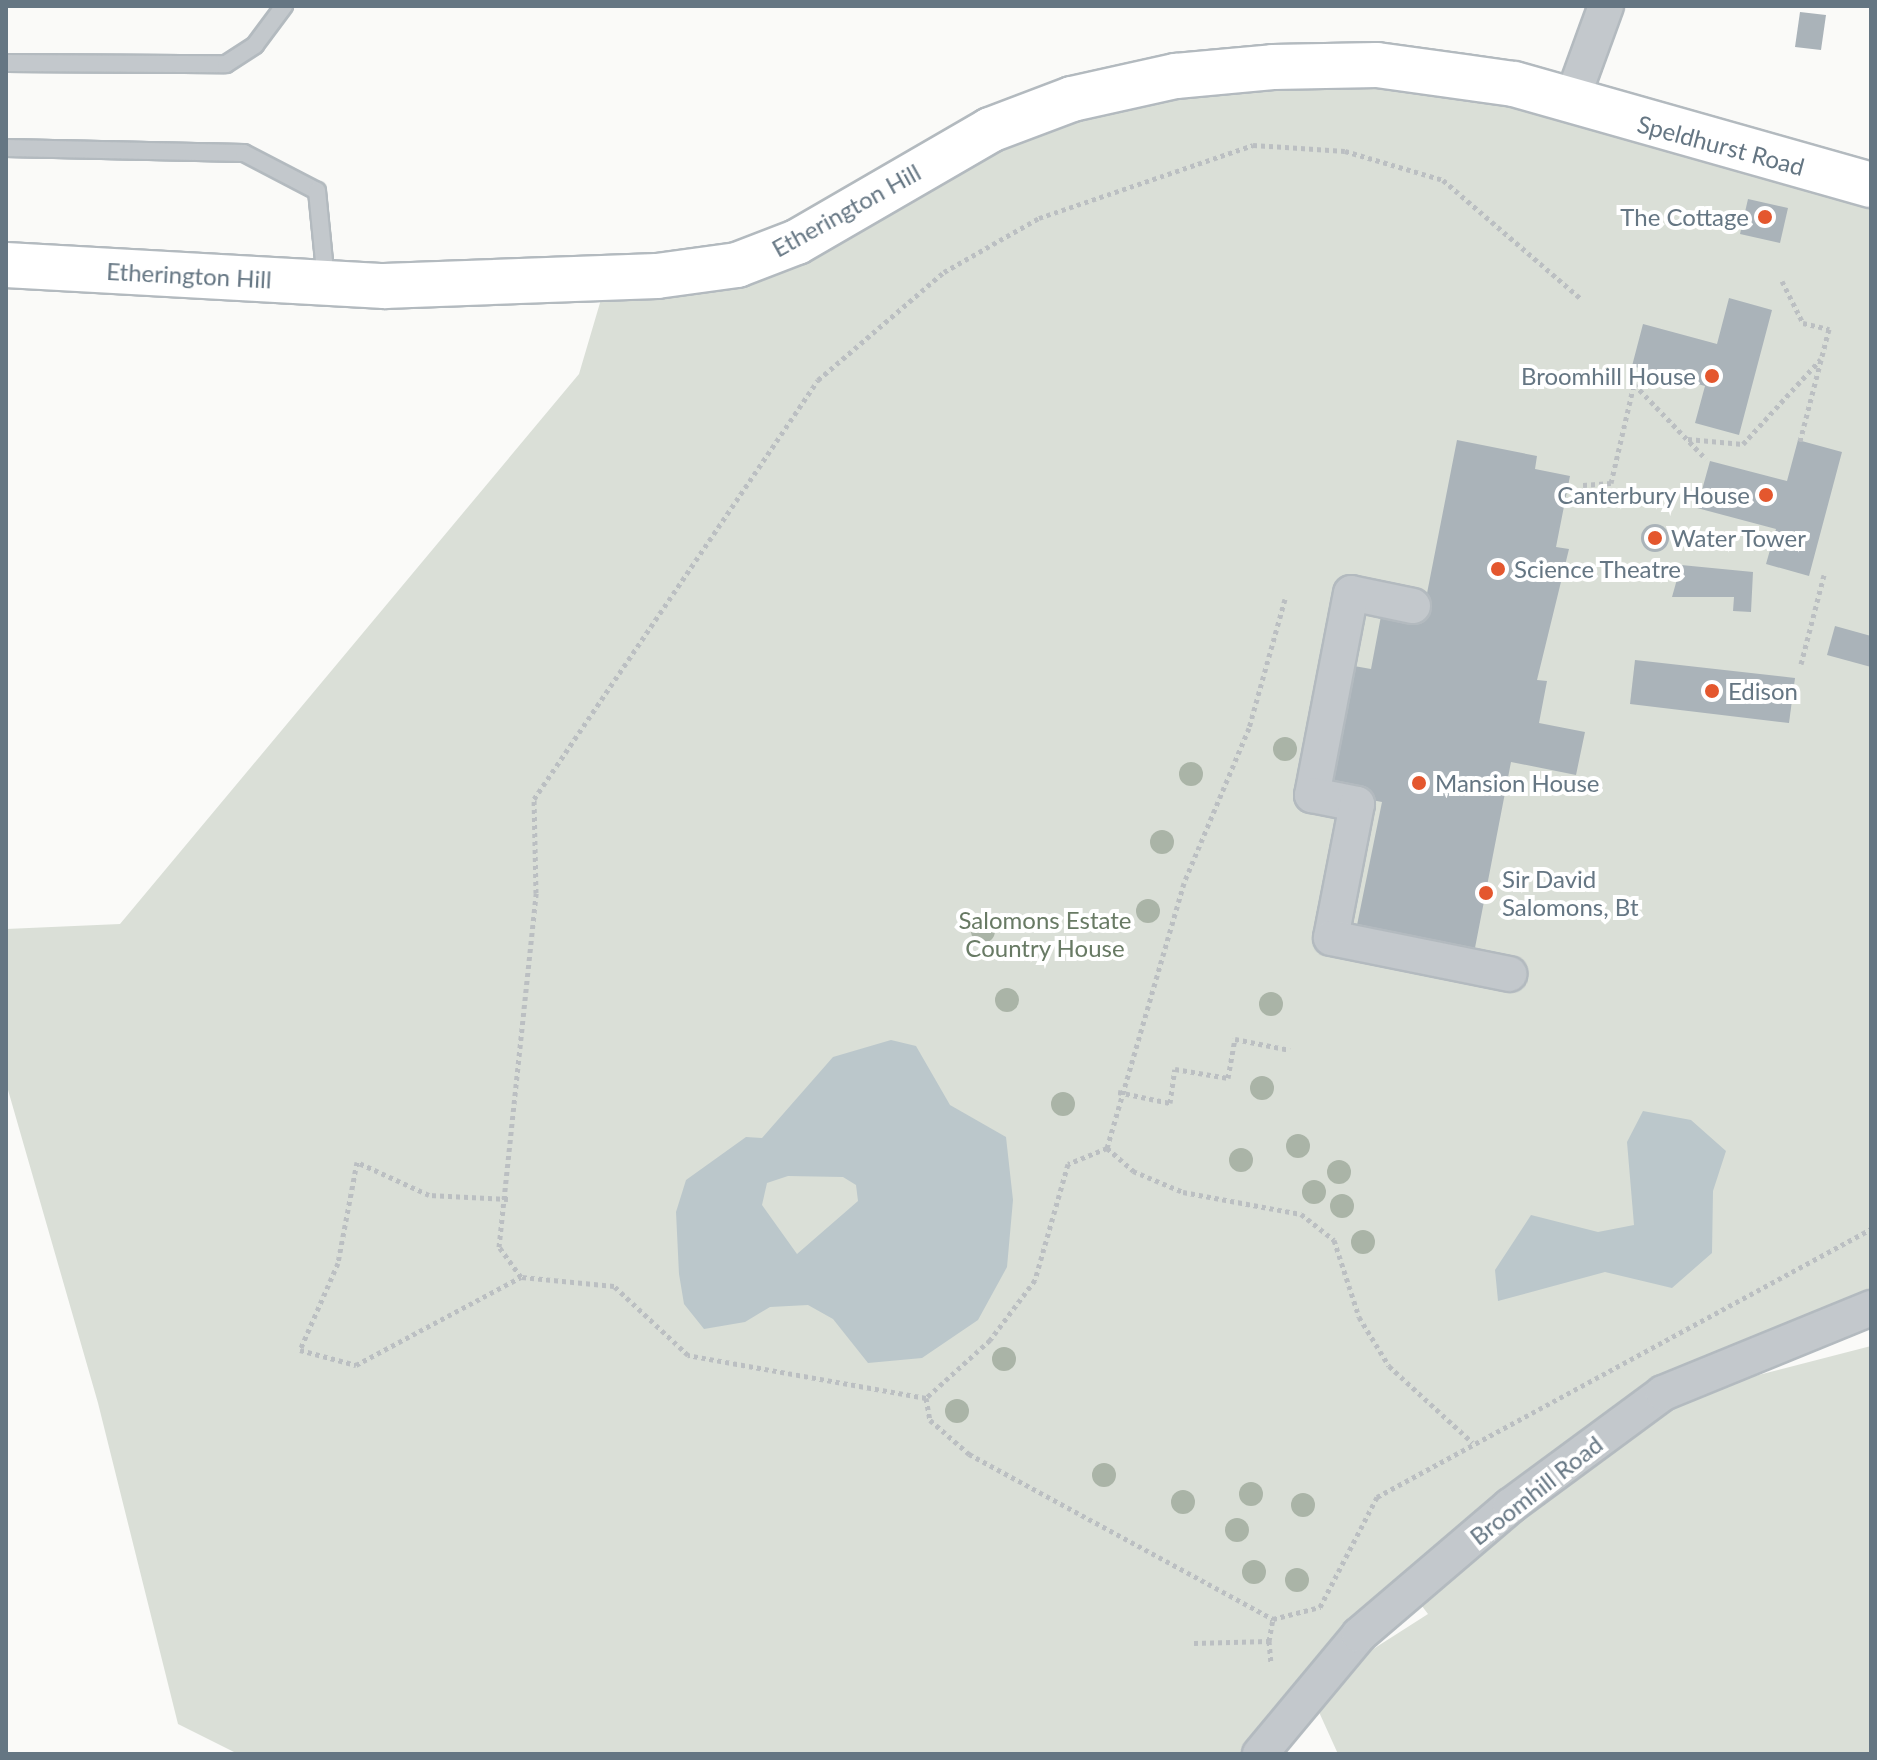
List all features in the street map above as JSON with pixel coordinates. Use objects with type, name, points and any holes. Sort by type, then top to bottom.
[{"type":"street","points":[[1571,102],[1606,6]]},
{"type":"street","name":"Etherington Hill","points":[[6,265],[326,283],[657,276],[737,265],[797,242],[990,130],[1072,99],[1176,76],[1377,65],[1514,84],[1571,102]]},
{"type":"street","name":"Speldhurst Road","points":[[1571,102],[1871,185]]},
{"type":"street","points":[[1413,606],[1351,593],[1312,795],[1357,804],[1331,938],[1410,960],[1509,974]]},
{"type":"street","name":"Broomhill Road","points":[[1260,1754],[1359,1635],[1510,1506],[1663,1393],[1871,1308]]},
{"type":"lane","points":[[6,63],[226,64],[255,45],[284,6]]},
{"type":"lane","points":[[6,148],[244,153],[317,191],[326,283]]},
{"type":"path","points":[[521,1277],[499,1247],[508,1199],[536,893],[534,799],[818,380],[944,272],[1039,218],[1253,145],[1345,151],[1443,180],[1580,298]]},
{"type":"path","points":[[1782,281],[1803,323],[1829,329],[1800,441]]},
{"type":"path","points":[[1687,439],[1743,444],[1822,358]]},
{"type":"path","points":[[1583,485],[1611,483],[1634,384],[1706,459]]},
{"type":"path","points":[[1801,664],[1824,575]]},
{"type":"path","points":[[1107,1148],[1118,1092],[1184,883],[1249,728],[1285,599]]},
{"type":"path","points":[[1118,1092],[1170,1103],[1175,1069],[1228,1078],[1235,1039],[1290,1050]]},
{"type":"path","points":[[926,1398],[990,1340],[1035,1280],[1068,1164],[1107,1148]]},
{"type":"path","points":[[1107,1148],[1133,1171],[1183,1192],[1301,1214],[1334,1240],[1359,1317],[1389,1366],[1472,1442]]},
{"type":"path","points":[[508,1199],[429,1195],[357,1162],[338,1263],[300,1350],[356,1365],[521,1277],[614,1286],[688,1355],[926,1398]]},
{"type":"path","points":[[926,1398],[930,1420],[969,1454],[1273,1619],[1320,1607],[1377,1497],[1472,1442],[1871,1229]]},
{"type":"path","points":[[1271,1662],[1269,1641],[1273,1619]]},
{"type":"path","points":[[1194,1643],[1269,1641]]},
{"type":"green space","name":"Salomons Estate Country House","points":[[1381,83],[1487,101],[1871,200],[1871,1326],[1708,1388],[1871,1346],[1871,1754],[1338,1754],[1309,1690],[1428,1614],[1400,1577],[1240,1754],[238,1754],[178,1724],[98,1403],[6,1083],[6,929],[120,924],[579,374],[602,296],[1040,128],[1225,90]]},
{"type":"shaded area","points":[[891,1040],[916,1046],[950,1105],[1006,1137],[1013,1200],[1007,1267],[978,1320],[922,1358],[868,1363],[833,1319],[808,1305],[770,1307],[745,1322],[704,1329],[684,1304],[676,1212],[686,1180],[746,1137],[762,1138],[833,1057]],"holes":[[[788,1176],[843,1177],[856,1185],[858,1201],[797,1254],[762,1205],[767,1183]]]},
{"type":"shaded area","points":[[1643,1111],[1691,1120],[1726,1151],[1713,1191],[1712,1253],[1672,1288],[1605,1272],[1498,1301],[1495,1270],[1531,1215],[1598,1232],[1634,1225],[1627,1142]]},
{"type":"building","points":[[1800,12],[1826,15],[1821,50],[1795,47]]},
{"type":"building","name":"The Cottage","points":[[1748,199],[1788,208],[1780,243],[1740,234]]},
{"type":"building","name":"Broomhill House","points":[[1729,298],[1772,310],[1739,435],[1695,423],[1705,386],[1632,366],[1643,324],[1717,344]]},
{"type":"building","name":"Mansion House","points":[[1457,440],[1537,456],[1535,469],[1570,476],[1556,547],[1569,549],[1537,680],[1547,681],[1539,723],[1585,732],[1576,775],[1511,762],[1474,953],[1356,930],[1382,802],[1330,792],[1354,666],[1371,669],[1381,616],[1421,624]]},
{"type":"building","name":"Canterbury House","points":[[1798,440],[1842,452],[1809,576],[1766,564],[1776,529],[1697,508],[1710,461],[1787,481]]},
{"type":"building","name":"Water Tower","points":[[1655,524],[1665,528],[1669,538],[1665,548],[1655,552],[1645,548],[1641,538],[1645,528]]},
{"type":"building","points":[[1681,565],[1753,572],[1751,612],[1733,611],[1734,597],[1672,597]]},
{"type":"building","points":[[1835,626],[1871,636],[1871,667],[1827,655]]},
{"type":"building","name":"Edison","points":[[1635,660],[1795,678],[1789,723],[1630,704]]},
{"type":"place","name":"The Cottage","points":[[1765,217]]},
{"type":"place","name":"Broomhill House","points":[[1712,376]]},
{"type":"place","name":"Canterbury House","points":[[1766,495]]},
{"type":"place","name":"Water Tower","points":[[1655,538]]},
{"type":"place","name":"Science Theatre","points":[[1498,569]]},
{"type":"place","name":"Edison","points":[[1712,691]]},
{"type":"place","name":"Mansion House","points":[[1419,783]]},
{"type":"place","name":"Sir David Salomons, Bt","points":[[1486,893]]}]
